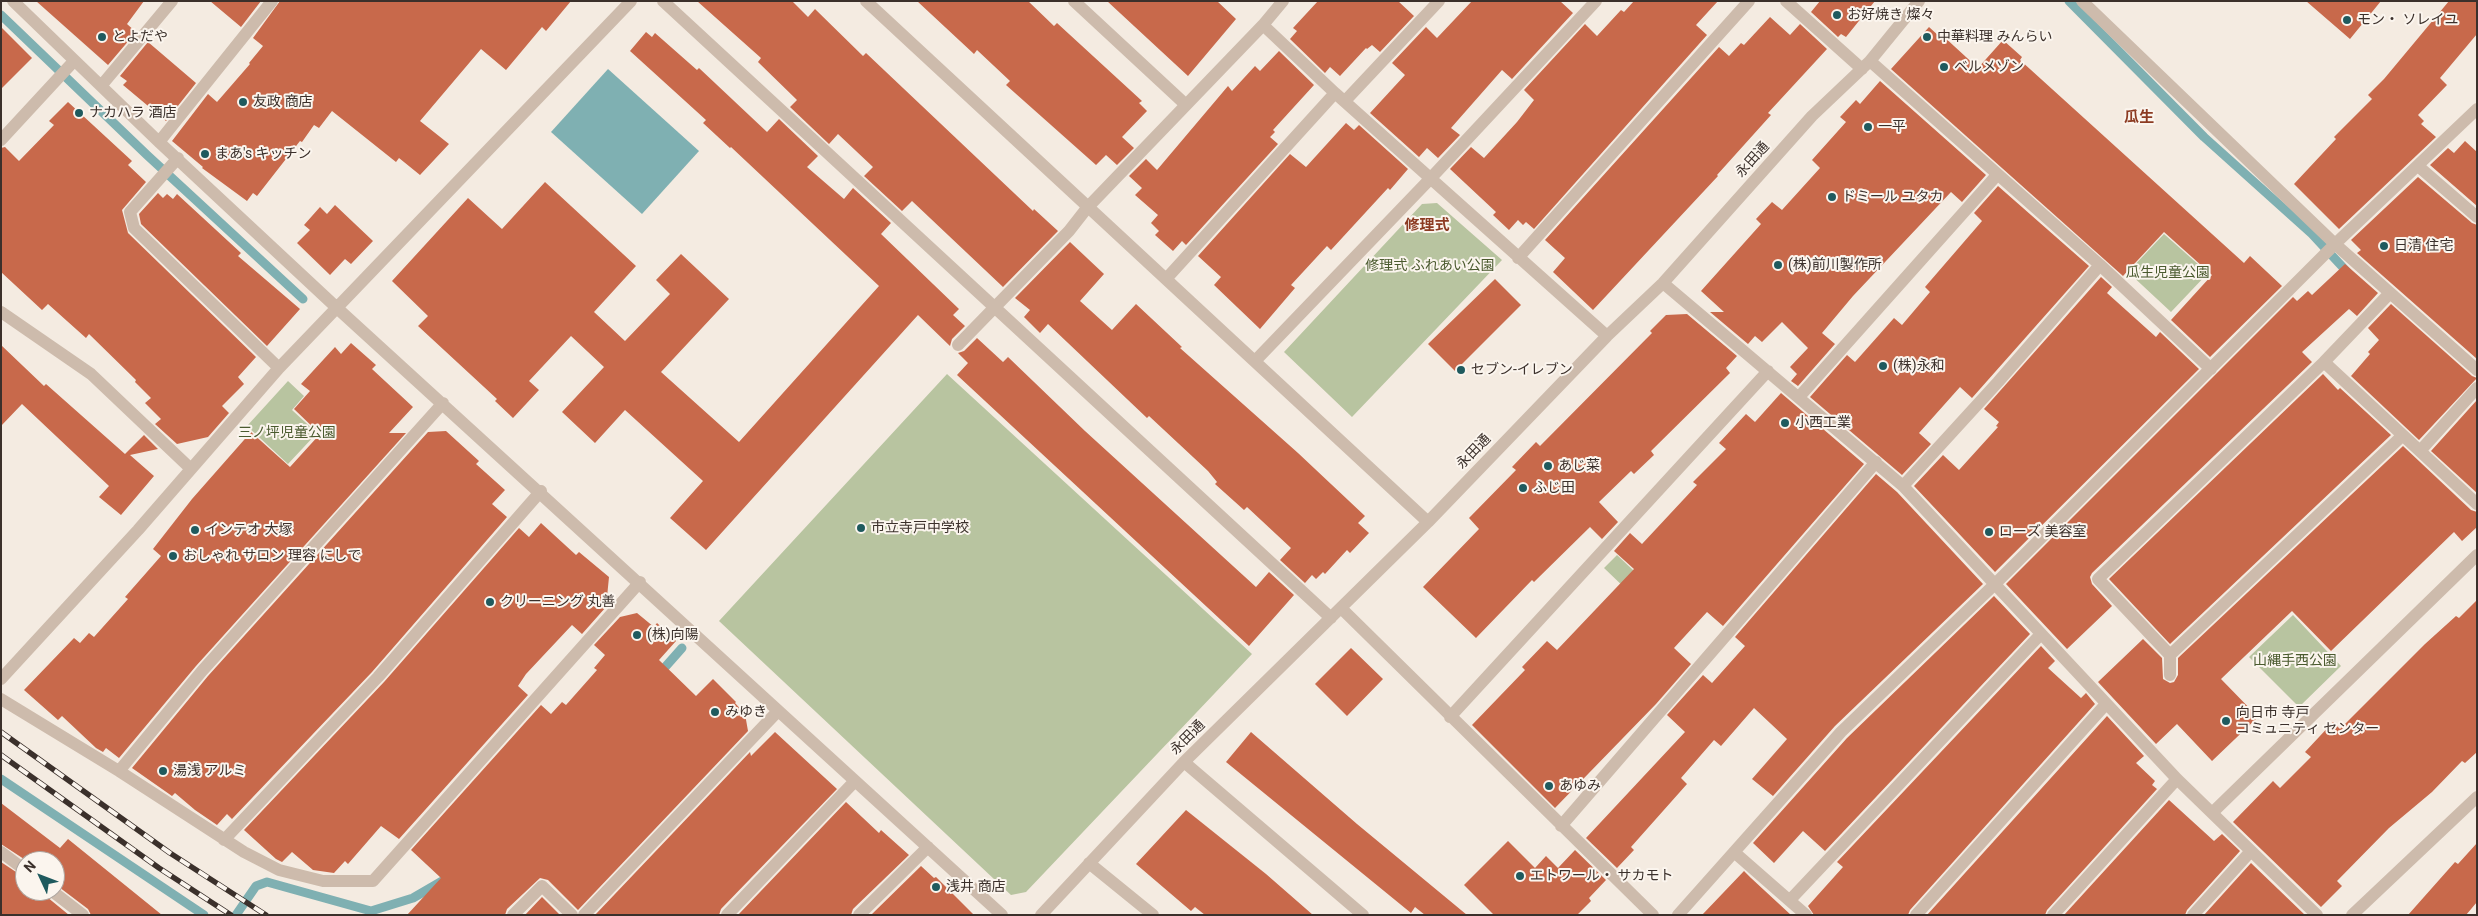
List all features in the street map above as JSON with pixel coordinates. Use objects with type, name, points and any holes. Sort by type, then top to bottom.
[{"type":"street","points":[[13,1],[159,142],[338,308],[640,582],[1002,915]]},
{"type":"street","points":[[101,86],[172,1]]},
{"type":"street","points":[[159,142],[272,1]]},
{"type":"street","points":[[1,679],[138,530],[279,368],[631,1]]},
{"type":"street","points":[[663,1],[1331,618]]},
{"type":"street","points":[[866,1],[1087,208],[1256,360],[1428,522]]},
{"type":"street","points":[[1074,1],[1185,104]]},
{"type":"street","points":[[1166,279],[1340,97],[1439,1]]},
{"type":"street","points":[[1256,360],[1430,180],[1596,1]]},
{"type":"street","points":[[1518,258],[1750,1]]},
{"type":"street","points":[[1786,1],[1866,65],[1997,175],[2100,266],[2211,369]]},
{"type":"street","name":"永田通","points":[[1041,915],[1184,762],[1428,522],[1607,336],[1663,282],[1812,116],[1866,65],[1919,1]]},
{"type":"street","points":[[2082,1],[2335,244],[2477,370]]},
{"type":"street","points":[[958,345],[1069,231],[1087,208],[1185,104],[1264,24],[1276,4]]},
{"type":"street","points":[[1264,24],[1430,180],[1607,336]]},
{"type":"street","points":[[1,140],[74,61]]},
{"type":"street","points":[[1678,915],[1841,732],[1995,584],[2335,244],[2477,108]]},
{"type":"street","points":[[178,158],[130,212],[134,228],[279,368]]},
{"type":"street","points":[[2418,166],[2477,217]]},
{"type":"street","points":[[1799,397],[1997,175]]},
{"type":"street","points":[[1903,486],[2100,266]]},
{"type":"street","points":[[1663,282],[1903,486],[2177,778],[2317,915]]},
{"type":"street","points":[[2170,675],[2170,655],[2098,578],[2324,362],[2390,293]]},
{"type":"street","points":[[1,312],[91,374],[190,468]]},
{"type":"street","points":[[2324,362],[2477,504]]},
{"type":"street","points":[[1450,718],[1768,371]]},
{"type":"street","points":[[2420,451],[2477,388]]},
{"type":"street","points":[[119,771],[202,671],[443,403]]},
{"type":"street","points":[[2170,655],[2402,436]]},
{"type":"street","points":[[1562,826],[1876,462]]},
{"type":"street","points":[[224,840],[378,677],[541,492]]},
{"type":"street","points":[[2212,813],[2477,555]]},
{"type":"street","points":[[1,699],[119,771],[224,840],[279,870],[323,881],[373,882],[640,582]]},
{"type":"street","points":[[1341,608],[1450,718],[1653,915]]},
{"type":"street","points":[[1790,900],[2040,634]]},
{"type":"street","points":[[1916,915],[2106,704]]},
{"type":"street","points":[[584,915],[778,710]]},
{"type":"street","points":[[1184,762],[1363,915]]},
{"type":"street","points":[[2053,915],[2177,778]]},
{"type":"street","points":[[727,915],[855,781]]},
{"type":"street","points":[[2352,915],[2477,798]]},
{"type":"street","points":[[859,915],[928,846]]},
{"type":"street","points":[[2193,915],[2251,851]]},
{"type":"street","points":[[1,852],[15,862]]},
{"type":"street","points":[[1734,852],[1806,915]]},
{"type":"street","points":[[1089,863],[1153,915]]},
{"type":"street","points":[[513,915],[542,886],[572,915]]},
{"type":"street","points":[[64,901],[82,915]]},
{"type":"green space","name":"修理式 ふれあい公園","points":[[1437,203],[1502,260],[1352,417],[1284,352],[1422,204]]},
{"type":"green space","name":"瓜生児童公園","points":[[2164,234],[2208,273],[2171,312],[2128,272]]},
{"type":"green space","points":[[947,374],[1252,654],[1026,892],[1011,895],[719,621]]},
{"type":"green space","name":"三ノ坪児童公園","points":[[288,381],[304,396],[292,410],[317,433],[288,464],[247,426]]},
{"type":"green space","points":[[1617,555],[1666,601],[1653,615],[1604,568]]},
{"type":"green space","name":"山縄手西公園","points":[[2293,615],[2341,666],[2299,707],[2249,657]]},
{"type":"water","points":[[608,69],[699,151],[642,214],[551,132]]},
{"type":"building","points":[[36,1],[144,1],[127,24],[136,32],[108,65]]},
{"type":"building","points":[[210,1],[261,1],[241,27]]},
{"type":"building","points":[[280,1],[571,1],[546,31],[542,27],[506,70],[481,49],[420,121],[449,144],[420,175],[399,158],[396,162],[332,111],[319,128],[314,125],[257,196],[253,193],[247,201],[202,168],[172,141],[208,94],[217,102],[250,64],[263,46],[253,38]]},
{"type":"building","points":[[697,1],[792,1],[808,17],[815,9],[863,56],[866,53],[1033,211],[1034,209],[1058,231],[1003,287],[912,201],[902,211],[864,176],[873,167],[838,134],[829,144],[790,107],[797,100],[758,62],[761,58]]},
{"type":"building","points":[[917,1],[1028,1],[1054,26],[1057,23],[1142,101],[1139,103],[1147,111],[1122,137],[1134,148],[1117,165],[1106,155],[1096,165],[1006,85],[1010,81],[977,50],[974,54]]},
{"type":"building","points":[[1107,1],[1217,1],[1236,19],[1188,76]]},
{"type":"building","points":[[1318,1],[1398,1],[1414,16],[1380,52],[1372,45],[1366,48],[1340,76],[1330,67],[1325,73],[1290,39],[1297,31],[1293,28]]},
{"type":"building","points":[[1472,1],[1560,1],[1573,13],[1512,79],[1502,70],[1451,128],[1460,135],[1438,158],[1427,148],[1419,157],[1370,113],[1405,75],[1392,63],[1426,27],[1437,38]]},
{"type":"building","points":[[1634,1],[1718,1],[1696,25],[1707,35],[1534,229],[1526,222],[1523,225],[1518,220],[1509,230],[1493,215],[1496,212],[1450,169],[1471,147],[1484,158],[1534,100],[1524,90],[1585,24],[1597,36],[1621,10],[1624,12]]},
{"type":"building","name":"お好焼き 燦々","points":[[1820,1],[1875,1],[1846,37],[1841,34],[1838,37],[1811,12]]},
{"type":"building","name":"モン・ ソレイユ","points":[[2306,1],[2381,1],[2350,39]]},
{"type":"building","points":[[2449,1],[2477,1],[2477,34],[2440,78],[2447,85],[2418,115],[2424,121],[2421,124],[2436,137],[2339,229],[2294,184],[2336,139],[2334,137],[2372,99],[2368,95],[2384,79]]},
{"type":"building","points":[[1770,17],[1790,35],[1800,24],[1827,49],[1768,113],[1771,115],[1718,176],[1593,310],[1553,272],[1565,258],[1545,240],[1719,47],[1729,56],[1741,43],[1744,45]]},
{"type":"building","points":[[1,27],[32,58],[1,89]]},
{"type":"building","points":[[1929,27],[1940,37],[1942,35],[1978,68],[2003,40],[2022,57],[2020,60],[2244,263],[2250,256],[2282,286],[2210,357],[2171,320],[2212,275],[2164,232],[2123,276],[1891,69]]},
{"type":"building","points":[[646,32],[652,37],[655,33],[697,70],[699,68],[767,132],[779,119],[818,156],[807,167],[844,199],[853,188],[891,223],[881,234],[959,309],[953,315],[965,326],[952,339],[950,346],[918,315],[706,550],[670,518],[703,481],[625,410],[595,443],[562,412],[604,367],[571,336],[529,381],[539,390],[513,418],[495,401],[497,399],[418,326],[428,316],[392,281],[468,198],[502,229],[545,182],[636,266],[594,312],[625,341],[670,294],[656,280],[681,254],[729,299],[661,372],[739,442],[879,286],[703,123],[706,120],[630,51]]},
{"type":"building","points":[[148,42],[196,83],[166,121],[123,85],[127,81],[120,76]]},
{"type":"building","points":[[1279,51],[1314,85],[1273,130],[1275,132],[1270,137],[1278,144],[1186,245],[1182,241],[1173,251],[1155,235],[1159,231],[1151,223],[1158,215],[1135,195],[1142,188],[1129,176],[1146,159],[1157,170],[1228,86],[1232,91],[1255,66],[1260,71]]},
{"type":"building","points":[[1880,81],[1986,175],[1962,202],[1951,192],[1853,296],[1822,333],[1835,344],[1798,386],[1791,381],[1797,374],[1790,367],[1808,348],[1782,322],[1762,342],[1755,336],[1748,344],[1710,312],[1724,312],[1701,291],[1761,224],[1756,219],[1772,202],[1782,210],[1820,168],[1812,160],[1846,122],[1840,117],[1856,100],[1860,104]]},
{"type":"building","points":[[68,102],[132,161],[128,165],[146,182],[122,210],[128,233],[256,357],[238,377],[244,384],[222,406],[229,413],[208,437],[177,444],[155,424],[161,419],[145,403],[151,398],[135,382],[136,380],[89,334],[86,338],[48,304],[42,310],[1,272],[1,148],[5,147],[19,161],[54,125],[49,121]]},
{"type":"building","points":[[1346,123],[1354,130],[1359,125],[1408,169],[1331,250],[1327,246],[1291,285],[1295,288],[1260,329],[1214,285],[1221,277],[1198,256],[1290,154],[1306,167]]},
{"type":"building","points":[[2465,141],[2477,152],[2477,206],[2430,165],[2448,148],[2454,153]]},
{"type":"building","points":[[2418,177],[2472,223],[2477,225],[2477,359],[2357,253],[2361,250],[2351,240]]},
{"type":"building","points":[[1998,186],[2089,266],[1972,398],[1960,387],[1919,433],[1931,444],[1902,475],[1810,397],[1847,355],[1855,362],[1894,318],[1902,325],[1930,292],[1925,287],[1982,221],[1974,213]]},
{"type":"building","points":[[158,193],[163,198],[167,194],[173,199],[177,194],[241,253],[238,256],[300,309],[267,346],[141,224],[139,214]]},
{"type":"building","points":[[335,205],[373,241],[351,264],[345,259],[330,275],[297,243],[310,230],[304,225],[320,207],[327,214]]},
{"type":"building","points":[[1070,242],[1104,274],[1080,301],[1112,330],[1136,304],[1182,347],[1180,348],[1298,453],[1365,516],[1358,523],[1369,533],[1350,553],[1347,550],[1325,574],[1323,572],[1316,579],[1312,575],[1305,583],[1280,560],[1291,548],[1247,507],[1244,510],[1215,484],[1217,482],[1208,471],[1149,416],[1147,418],[1048,324],[1040,333],[1024,317],[1030,310],[1015,298]]},
{"type":"building","points":[[2345,264],[2378,293],[2357,316],[2349,309],[2302,352],[2312,362],[2092,573],[2090,577],[2092,584],[2112,606],[2067,649],[2006,584],[2293,297],[2297,301],[2308,291],[2312,295]]},
{"type":"building","points":[[2101,277],[2112,287],[2107,293],[2156,337],[2160,332],[2199,369],[1995,572],[1914,486],[1943,455],[1959,470],[1998,427],[1996,426],[1999,422],[1984,409]]},
{"type":"building","points":[[1495,279],[1521,305],[1455,371],[1428,344]]},
{"type":"building","points":[[2391,304],[2472,376],[2477,378],[2419,440],[2351,376],[2379,340],[2368,328]]},
{"type":"building","points":[[1687,314],[1737,356],[1726,368],[1730,373],[1651,451],[1654,455],[1634,474],[1631,471],[1599,502],[1618,522],[1602,539],[1590,527],[1534,582],[1532,580],[1476,638],[1423,587],[1479,529],[1469,518],[1516,470],[1512,467],[1536,442],[1540,446],[1652,333],[1650,331],[1666,315]]},
{"type":"building","points":[[977,338],[1003,362],[1008,357],[1085,431],[1256,587],[1269,572],[1294,595],[1249,646],[957,375],[968,363],[958,353],[964,351]]},
{"type":"building","points":[[351,343],[376,365],[372,369],[413,407],[389,433],[406,433],[196,666],[119,758],[106,748],[103,752],[96,748],[62,716],[58,720],[24,690],[74,638],[80,643],[89,633],[94,637],[128,599],[125,597],[161,556],[153,549],[192,499],[251,432],[290,467],[320,434],[294,409],[310,391],[301,384],[335,347],[341,354]]},
{"type":"building","points":[[1,345],[44,386],[46,384],[125,454],[144,435],[158,449],[130,455],[154,476],[121,515],[99,497],[109,486],[22,404],[1,426]]},
{"type":"building","points":[[2323,374],[2338,390],[2340,388],[2391,435],[2170,644],[2109,579]]},
{"type":"building","points":[[1781,393],[1864,464],[1723,626],[1707,612],[1674,648],[1691,664],[1656,704],[1555,808],[1472,725],[1525,670],[1522,667],[1547,641],[1557,650],[1634,569],[1614,551],[1630,533],[1642,544],[1697,485],[1693,482],[1726,449],[1719,443],[1746,414],[1755,422]]},
{"type":"building","points":[[2477,400],[2477,493],[2431,451]]},
{"type":"building","points":[[446,431],[479,461],[476,464],[505,490],[492,504],[507,517],[372,672],[232,819],[227,814],[217,825],[175,793],[172,796],[132,768],[208,676],[428,432]]},
{"type":"building","points":[[2403,446],[2471,510],[2477,512],[2477,527],[2462,541],[2454,532],[2331,651],[2292,611],[2221,679],[2258,717],[2212,761],[2177,724],[2156,744],[2098,682],[2143,639],[2162,658],[2163,679],[2170,683],[2174,682],[2178,675],[2178,658]]},
{"type":"building","points":[[1876,474],[1897,492],[1983,584],[1835,726],[1773,796],[1752,779],[1787,739],[1754,708],[1721,746],[1714,740],[1681,778],[1687,784],[1631,847],[1634,850],[1617,868],[1586,838],[1685,732],[1667,715],[1703,675],[1712,683],[1745,646],[1735,637]]},
{"type":"building","points":[[541,523],[576,555],[579,552],[609,577],[606,607],[582,634],[572,625],[526,674],[518,686],[528,695],[399,839],[381,826],[348,864],[345,861],[334,873],[313,870],[292,852],[282,862],[276,859],[244,830],[384,682],[519,528],[529,537]]},
{"type":"building","points":[[1994,596],[2030,634],[1825,851],[1803,831],[1774,863],[1753,843],[1847,738]]},
{"type":"building","points":[[2477,600],[2477,752],[2465,763],[2462,761],[2432,792],[2389,828],[2337,881],[2342,886],[2321,907],[2233,822],[2273,781],[2280,788],[2311,757],[2305,752],[2333,722],[2340,729],[2425,644],[2456,616],[2459,618]]},
{"type":"building","points":[[637,613],[654,627],[657,623],[676,641],[659,660],[696,696],[713,679],[745,714],[748,731],[578,910],[548,880],[540,878],[507,909],[505,915],[407,915],[441,878],[411,850],[541,705],[551,714],[562,702],[566,705],[597,670],[594,668],[605,655],[594,645],[620,617]]},
{"type":"building","points":[[2041,646],[2055,661],[2048,668],[2081,698],[2086,693],[2095,704],[1910,910],[1908,915],[1814,915],[1808,906],[1843,867],[1837,862]]},
{"type":"building","points":[[1351,648],[1383,679],[1347,716],[1315,684]]},
{"type":"building","points":[[2107,716],[2144,756],[2136,763],[2155,781],[2152,785],[2157,789],[2047,910],[2045,915],[1927,915]]},
{"type":"building","points":[[775,732],[837,789],[721,909],[719,915],[595,915],[750,752],[751,756]]},
{"type":"building","points":[[1251,732],[1357,824],[1467,915],[1425,915],[1415,907],[1411,913],[1226,762]]},
{"type":"building","points":[[2169,800],[2214,841],[2222,834],[2240,851],[2187,910],[2185,915],[2064,915]]},
{"type":"building","points":[[846,802],[879,833],[881,830],[909,855],[853,909],[851,915],[738,915]]},
{"type":"building","points":[[1,803],[60,848],[68,839],[162,915],[91,915],[88,909],[65,892],[65,851],[15,851],[15,853],[1,844]]},
{"type":"building","points":[[1186,810],[1266,874],[1313,915],[1205,915],[1195,907],[1191,911],[1136,864]]},
{"type":"building","name":"エトワール・ サカモト","points":[[1508,841],[1535,868],[1546,856],[1558,868],[1575,850],[1606,880],[1589,898],[1591,901],[1577,915],[1494,915],[1464,885]]},
{"type":"building","points":[[2477,843],[2477,902],[2466,915],[2408,915],[2455,862],[2458,864]]},
{"type":"building","points":[[1,862],[15,871],[15,901],[52,901],[69,915],[1,915]]},
{"type":"building","points":[[2251,863],[2305,915],[2204,915]]},
{"type":"building","points":[[921,866],[934,878],[936,877],[974,915],[871,915]]},
{"type":"building","points":[[1744,871],[1751,878],[1791,915],[1702,915]]},
{"type":"building","points":[[542,897],[560,915],[525,915]]},
{"type":"waterway","points":[[2069,1],[2204,137],[2312,234],[2350,275]]},
{"type":"waterway","points":[[1,15],[147,155],[303,299]]},
{"type":"waterway","points":[[659,674],[682,648]]},
{"type":"waterway","points":[[1,779],[204,915]]},
{"type":"waterway","points":[[236,915],[256,886],[267,882],[371,911],[413,898],[444,880]]},
{"type":"railway","points":[[1,732],[170,853],[266,915]]},
{"type":"railway","points":[[1,755],[159,868],[231,915]]},
{"type":"place","name":"お好焼き 燦々","points":[[1837,15]]},
{"type":"place","name":"モン・ ソレイユ","points":[[2347,20]]},
{"type":"place","name":"とよだや","points":[[102,37]]},
{"type":"place","name":"中華料理 みんらい","points":[[1927,37]]},
{"type":"place","name":"ベルメゾン","points":[[1944,67]]},
{"type":"place","name":"友政 商店","points":[[243,102]]},
{"type":"place","name":"ナカハラ 酒店","points":[[79,113]]},
{"type":"place","name":"一平","points":[[1868,127]]},
{"type":"place","name":"まあ's キッチン","points":[[205,154]]},
{"type":"place","name":"ドミール ユタカ","points":[[1832,197]]},
{"type":"place","name":"日清 住宅","points":[[2384,246]]},
{"type":"place","name":"(株)前川製作所","points":[[1778,265]]},
{"type":"place","name":"(株)永和","points":[[1883,366]]},
{"type":"place","name":"セブン-イレブン","points":[[1461,370]]},
{"type":"place","name":"小西工業","points":[[1785,423]]},
{"type":"place","name":"あじ菜","points":[[1548,466]]},
{"type":"place","name":"ふじ田","points":[[1523,488]]},
{"type":"place","name":"市立寺戸中学校","points":[[861,528]]},
{"type":"place","name":"インテオ 大塚","points":[[195,530]]},
{"type":"place","name":"ローズ 美容室","points":[[1989,532]]},
{"type":"place","name":"おしゃれ サロン 理容 にしで","points":[[173,556]]},
{"type":"place","name":"クリーニング 丸善","points":[[490,602]]},
{"type":"place","name":"(株)向陽","points":[[637,635]]},
{"type":"place","name":"みゆき","points":[[715,712]]},
{"type":"place","name":"向日市 寺戸 コミュニティ センター","points":[[2226,721]]},
{"type":"place","name":"湯浅 アルミ","points":[[163,771]]},
{"type":"place","name":"あゆみ","points":[[1549,786]]},
{"type":"place","name":"エトワール・ サカモト","points":[[1520,876]]},
{"type":"place","name":"浅井 商店","points":[[936,887]]},
{"type":"district","name":"瓜生","points":[[2139,118]]},
{"type":"district","name":"修理式","points":[[1427,226]]}]
